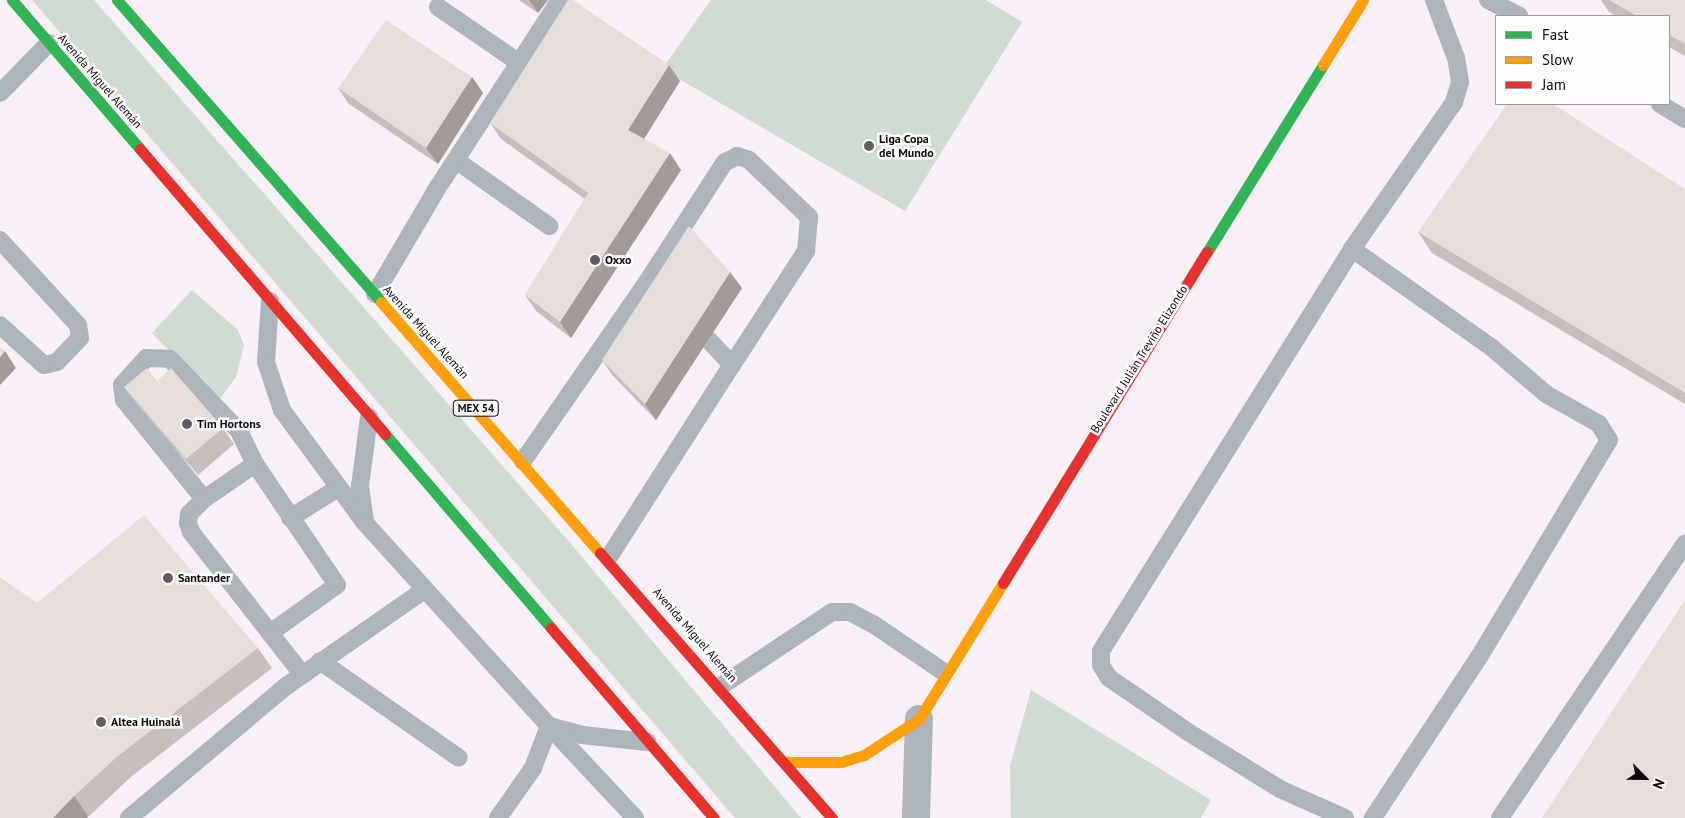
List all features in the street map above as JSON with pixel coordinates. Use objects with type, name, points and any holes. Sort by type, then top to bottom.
[{"type":"main road","name":"Avenida Miguel Alemán","points":[[12,0],[711,816]]},
{"type":"main road","name":"Avenida Miguel Alemán","points":[[117,0],[721,686],[832,818]]},
{"type":"main road","name":"Boulevard Julián Treviño Elizondo","points":[[784,762],[841,762],[864,755],[919,719],[944,672],[1363,0]]},
{"type":"street","name":"Boulevard Julián Treviño Elizondo","points":[[916,818],[919,719]]},
{"type":"lane","points":[[375,294],[518,62],[560,0]]},
{"type":"lane","points":[[1344,818],[1280,789],[1164,716],[1109,678],[1101,664],[1101,651],[1352,249],[1454,102],[1460,82],[1456,58],[1434,0]]},
{"type":"lane","points":[[1488,0],[1520,10]]},
{"type":"lane","points":[[438,7],[518,62]]},
{"type":"lane","points":[[0,93],[49,43]]},
{"type":"lane","points":[[1662,105],[1685,119]]},
{"type":"lane","points":[[523,461],[651,276],[724,163],[737,156],[749,160],[809,217],[806,251],[609,558]]},
{"type":"lane","points":[[457,161],[548,226]]},
{"type":"lane","points":[[0,240],[78,325],[80,338],[57,362],[44,365],[0,325]]},
{"type":"lane","points":[[1352,249],[1491,347],[1546,394],[1599,424],[1609,440],[1606,451],[1479,656],[1373,818]]},
{"type":"lane","points":[[651,276],[668,295]]},
{"type":"lane","points":[[270,301],[266,362],[282,410],[365,523],[424,590],[635,818]]},
{"type":"lane","points":[[709,340],[732,365]]},
{"type":"lane","points":[[204,499],[124,400],[122,385],[146,358],[170,359],[239,431],[254,464],[337,585],[270,633]]},
{"type":"lane","points":[[365,523],[360,486],[369,416]]},
{"type":"lane","points":[[254,464],[204,499],[188,514],[191,532],[302,674]]},
{"type":"lane","points":[[290,518],[338,488]]},
{"type":"lane","points":[[1500,818],[1685,544]]},
{"type":"lane","points":[[129,818],[302,674],[424,590]]},
{"type":"lane","points":[[721,686],[832,612],[850,612],[865,620],[944,672]]},
{"type":"lane","points":[[320,661],[459,758]]},
{"type":"lane","points":[[549,726],[582,735],[648,742]]},
{"type":"lane","points":[[505,815],[533,768],[549,726]]},
{"type":"shaded area","points":[[32,0],[94,0],[566,538],[801,818],[735,818]]},
{"type":"shaded area","name":"Liga Copa del Mundo","points":[[711,0],[986,0],[1022,22],[905,211],[662,69]]},
{"type":"shaded area","points":[[192,290],[238,330],[244,345],[236,377],[218,401],[152,333]]},
{"type":"shaded area","points":[[1031,690],[1211,800],[1201,818],[1011,818],[1010,766]]},
{"type":"building","points":[[568,0],[573,0],[669,65],[628,130],[670,153],[560,322],[525,295],[588,193],[490,123]]},
{"type":"building","points":[[1609,0],[1685,0],[1685,44],[1670,36],[1670,15],[1635,15]]},
{"type":"building","points":[[386,20],[472,77],[426,148],[338,88]]},
{"type":"building","points":[[1506,105],[1555,105],[1685,189],[1685,393],[1418,232]]},
{"type":"building","points":[[689,226],[730,272],[645,404],[602,360]]},
{"type":"building","points":[[0,347],[5,351],[0,357]]},
{"type":"building","points":[[147,368],[157,381],[171,368],[223,428],[186,459],[124,387]]},
{"type":"building","name":"Altea Huinalá","points":[[144,515],[258,648],[118,756],[53,818],[0,818],[0,577],[37,603]]},
{"type":"building","points":[[1685,600],[1685,818],[1542,818]]},
{"type":"traffic: fast","points":[[12,0],[140,149]]},
{"type":"traffic: fast","points":[[117,0],[381,302]]},
{"type":"traffic: fast","points":[[1207,252],[1323,65]]},
{"type":"traffic: fast","points":[[385,434],[551,628]]},
{"type":"traffic: slow","points":[[1323,65],[1363,0]]},
{"type":"traffic: slow","points":[[381,302],[600,553]]},
{"type":"traffic: slow","points":[[784,762],[841,762],[864,755],[919,719],[1003,583]]},
{"type":"traffic: jam","points":[[140,149],[385,434]]},
{"type":"traffic: jam","points":[[1003,583],[1207,252]]},
{"type":"traffic: jam","points":[[600,553],[832,818]]},
{"type":"traffic: jam","points":[[551,628],[714,818]]},
{"type":"place","name":"Liga Copa del Mundo","points":[[869,146]]},
{"type":"place","name":"Oxxo","points":[[595,260]]},
{"type":"place","name":"Tim Hortons","points":[[187,424]]},
{"type":"place","name":"Santander","points":[[168,578]]},
{"type":"place","name":"Altea Huinalá","points":[[101,722]]}]
